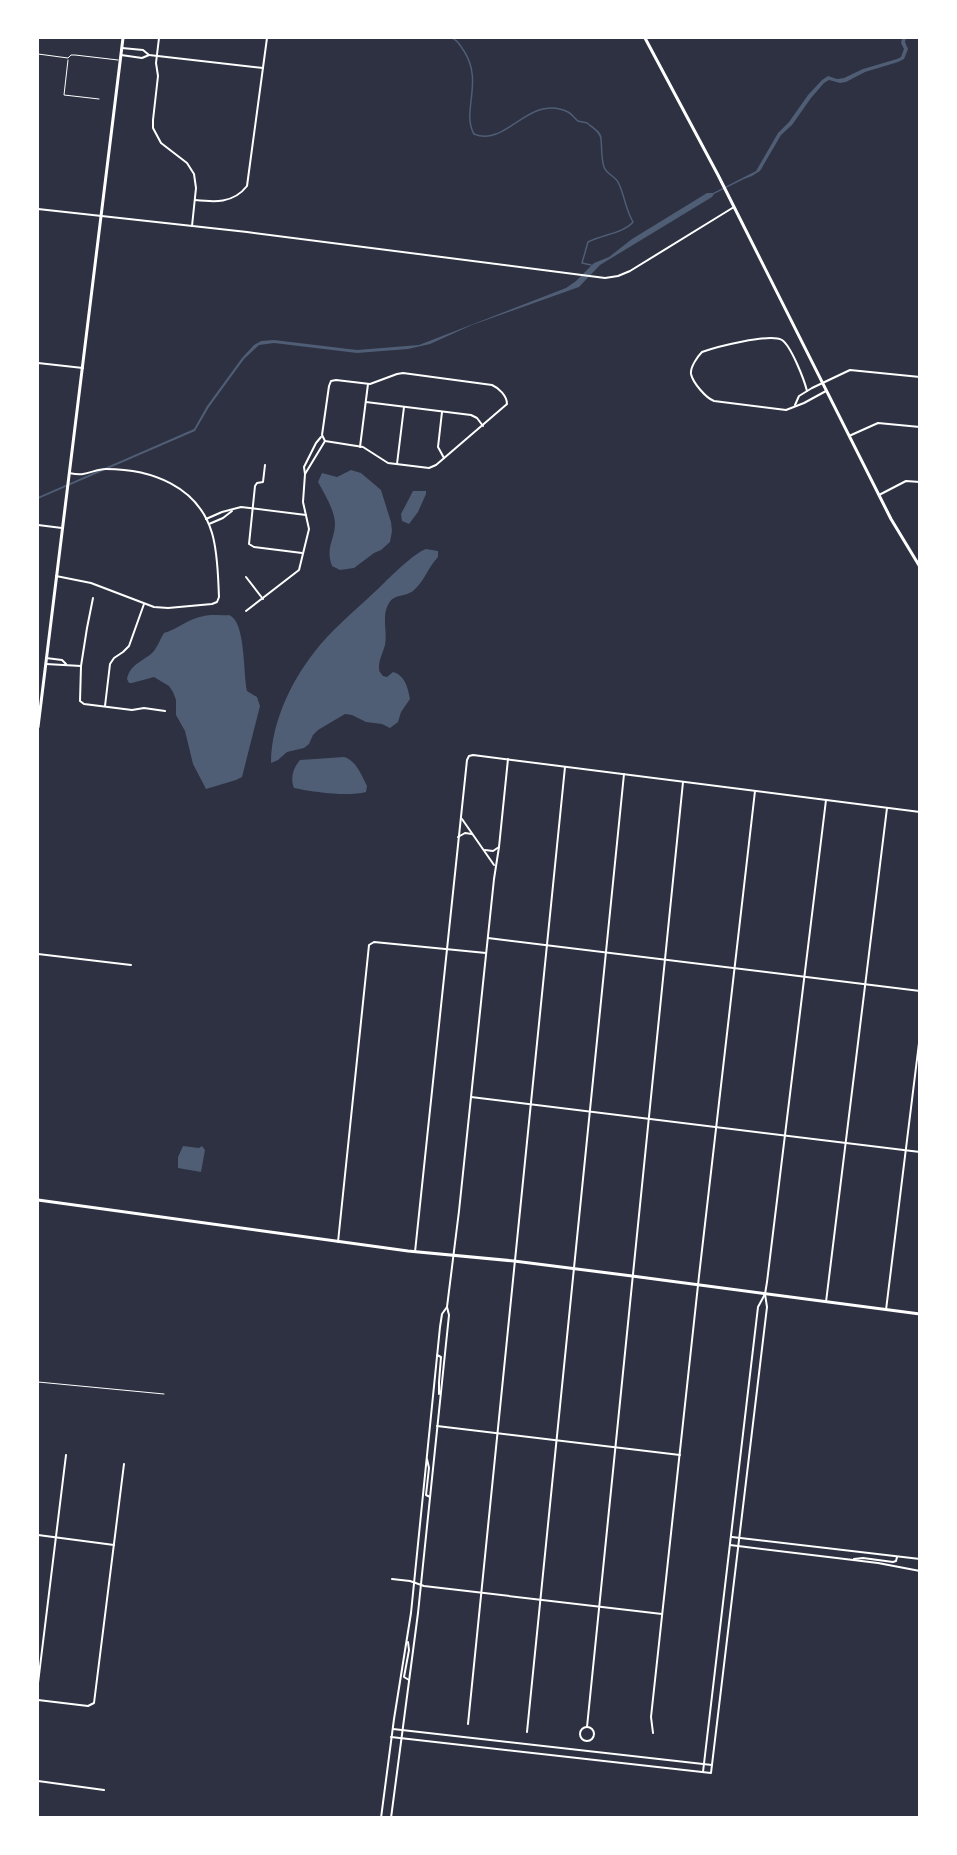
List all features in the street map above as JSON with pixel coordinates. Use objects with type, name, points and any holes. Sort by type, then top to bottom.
[{"type":"main road","points":[[38,727],[39,701],[123,38]]},
{"type":"main road","points":[[645,38],[734,207],[879,495],[920,567]]},
{"type":"main road","points":[[38,1200],[414,1252],[632,1275],[920,1314]]},
{"type":"street","points":[[159,38],[153,128],[161,143],[191,168],[195,180],[192,226]]},
{"type":"street","points":[[195,200],[225,201],[240,193],[246,186],[267,38]]},
{"type":"street","points":[[122,48],[143,50],[150,55],[157,56],[263,68]]},
{"type":"street","points":[[121,55],[142,58],[150,55]]},
{"type":"street","points":[[38,209],[608,278],[630,271],[734,207]]},
{"type":"street","points":[[807,390],[786,344],[777,338],[743,342],[702,352],[691,370],[704,395],[714,401],[785,410],[826,391]]},
{"type":"street","points":[[38,363],[83,368]]},
{"type":"street","points":[[795,405],[798,397],[807,390],[853,370],[920,377]]},
{"type":"street","points":[[403,373],[493,385],[506,399],[507,404],[483,426],[436,465],[428,468],[384,462],[360,447],[324,441],[322,436],[330,382],[336,380],[368,384],[403,373]]},
{"type":"street","points":[[360,447],[368,384]]},
{"type":"street","points":[[366,402],[473,416],[483,426]]},
{"type":"street","points":[[397,464],[404,406]]},
{"type":"street","points":[[442,411],[438,447],[444,458]]},
{"type":"street","points":[[849,436],[878,423],[920,427]]},
{"type":"street","points":[[246,611],[297,572],[309,531],[303,500],[305,474],[303,469],[322,436]]},
{"type":"street","points":[[305,474],[324,441]]},
{"type":"street","points":[[265,465],[262,482],[255,486],[248,541],[250,546],[303,554]]},
{"type":"street","points":[[56,576],[91,583],[144,604],[163,608],[212,604],[218,601],[219,596],[215,547],[209,524],[201,508],[189,495],[175,484],[158,477],[106,469],[81,475],[69,473]]},
{"type":"street","points":[[879,495],[905,482],[920,482]]},
{"type":"street","points":[[206,519],[220,512],[240,507],[307,515]]},
{"type":"street","points":[[209,524],[226,517],[234,509]]},
{"type":"street","points":[[38,525],[62,528]]},
{"type":"street","points":[[914,559],[920,556]]},
{"type":"street","points":[[246,577],[263,599]]},
{"type":"street","points":[[93,598],[81,666],[79,700],[84,704],[132,710],[147,708],[165,711]]},
{"type":"street","points":[[105,706],[110,664],[129,646],[144,604]]},
{"type":"street","points":[[46,658],[62,660],[66,664]]},
{"type":"street","points":[[45,664],[81,666]]},
{"type":"street","points":[[414,1252],[458,838],[469,756],[508,759],[920,812]]},
{"type":"street","points":[[391,1818],[421,1585],[449,1315],[447,1306],[508,759]]},
{"type":"street","points":[[468,1724],[565,767]]},
{"type":"street","points":[[527,1732],[624,774]]},
{"type":"street","points":[[587,1727],[683,782]]},
{"type":"street","points":[[652,1733],[651,1717],[662,1614],[755,791]]},
{"type":"street","points":[[391,1737],[711,1773],[766,1307],[765,1294],[826,800]]},
{"type":"street","points":[[826,1302],[887,808]]},
{"type":"street","points":[[461,816],[495,868]]},
{"type":"street","points":[[458,838],[463,833],[472,834]]},
{"type":"street","points":[[485,850],[493,851],[499,847]]},
{"type":"street","points":[[488,938],[920,991]]},
{"type":"street","points":[[338,1242],[370,943],[486,953]]},
{"type":"street","points":[[38,954],[131,965]]},
{"type":"street","points":[[886,1310],[920,1035]]},
{"type":"street","points":[[471,1097],[920,1152]]},
{"type":"street","points":[[703,1772],[758,1307],[765,1294]]},
{"type":"street","points":[[381,1818],[414,1582],[442,1314],[447,1306]]},
{"type":"street","points":[[437,1355],[441,1357],[440,1400]]},
{"type":"street","points":[[437,1426],[680,1455]]},
{"type":"street","points":[[427,1453],[429,1468],[426,1495],[430,1497]]},
{"type":"street","points":[[38,1683],[66,1455]]},
{"type":"street","points":[[38,1700],[88,1706],[94,1702],[124,1464]]},
{"type":"street","points":[[38,1535],[114,1545]]},
{"type":"street","points":[[731,1537],[920,1559]]},
{"type":"street","points":[[730,1545],[920,1570]]},
{"type":"street","points":[[848,1560],[863,1558],[894,1562],[897,1557]]},
{"type":"street","points":[[392,1579],[481,1593],[662,1614]]},
{"type":"street","points":[[407,1636],[409,1650],[404,1677],[409,1680]]},
{"type":"street","points":[[587,1727],[592,1729],[594,1734],[586,1741],[581,1738],[580,1733],[582,1728],[587,1727]]},
{"type":"street","points":[[392,1729],[712,1765]]},
{"type":"street","points":[[38,1781],[105,1790]]},
{"type":"lane","points":[[38,54],[68,58],[75,55],[120,60]]},
{"type":"lane","points":[[68,58],[64,96],[99,99]]},
{"type":"lane","points":[[38,1382],[164,1394]]},
{"type":"water","points":[[902,38],[906,38],[908,49],[904,59],[865,72],[846,82],[829,80],[824,83],[792,125],[781,135],[760,171],[714,194],[600,265],[579,287],[472,325],[430,344],[408,349],[357,353],[274,343],[259,345],[244,359],[209,407],[195,431],[38,499],[38,497],[194,429],[207,406],[242,358],[261,341],[274,340],[357,350],[419,345],[566,288],[594,263],[609,257],[632,239],[707,193],[713,193],[756,171],[778,133],[822,80],[828,76],[837,79],[844,78],[863,69],[901,57],[904,49],[901,43]]},
{"type":"water","points":[[351,470],[361,473],[381,490],[392,531],[390,542],[381,550],[354,568],[340,570],[332,566],[330,559],[335,529],[333,513],[318,482],[322,473],[337,477]]},
{"type":"water","points":[[413,491],[426,491],[426,494],[418,512],[409,524],[402,521],[401,514]]},
{"type":"water","points":[[426,549],[438,551],[438,557],[417,587],[410,593],[391,600],[385,613],[386,640],[379,671],[387,677],[393,672],[400,676],[407,686],[410,699],[401,712],[398,722],[390,728],[345,714],[318,730],[304,748],[287,752],[271,763],[279,716],[293,685],[310,658],[334,630],[415,555]]},
{"type":"water","points":[[229,615],[234,619],[241,637],[247,691],[257,697],[260,706],[242,777],[206,789],[193,764],[185,731],[176,715],[176,700],[169,686],[154,677],[132,683],[129,683],[127,679],[133,667],[153,652],[164,633],[199,617]]},
{"type":"water","points":[[344,757],[352,761],[358,769],[367,786],[366,792],[340,794],[294,788],[293,773],[300,760]]},
{"type":"water","points":[[183,1146],[199,1148],[202,1146],[205,1150],[201,1172],[178,1168],[178,1157]]},
{"type":"waterway","points":[[452,38],[459,44],[470,63],[473,85],[470,116],[474,134],[486,136],[497,134],[530,114],[541,109],[554,108],[568,112],[600,134],[604,167],[618,181],[633,222],[624,229],[588,242],[582,263],[591,265]]}]
